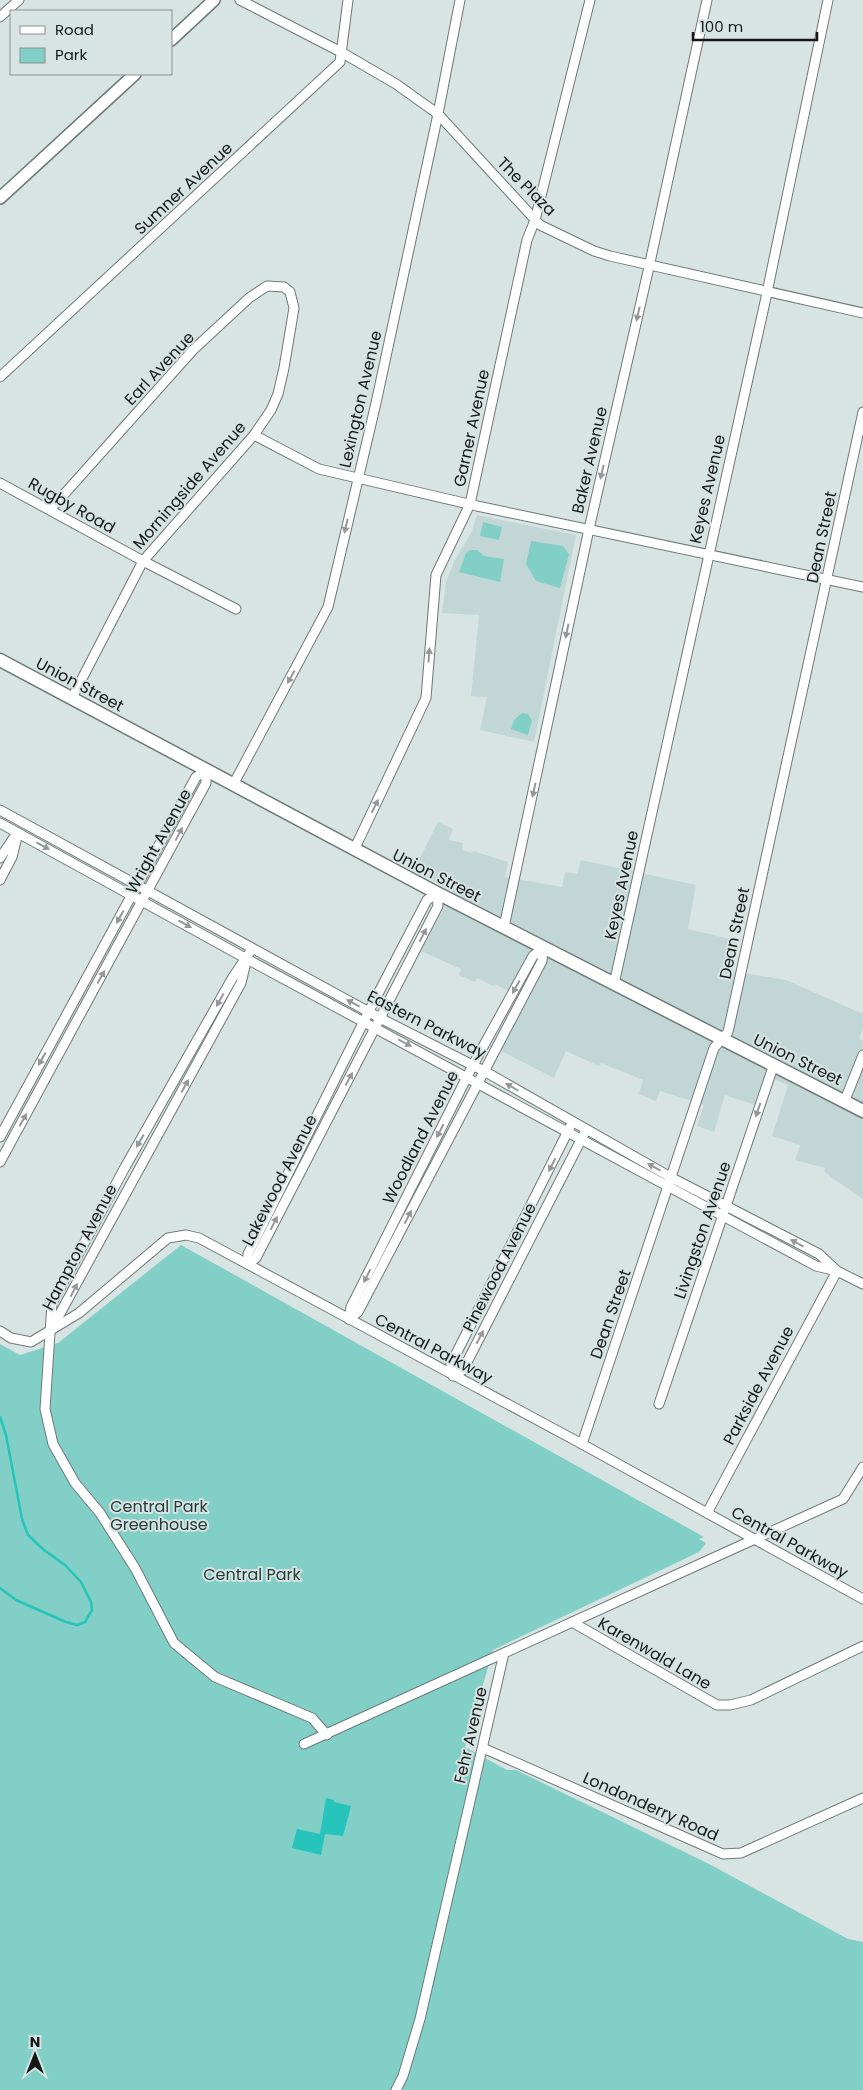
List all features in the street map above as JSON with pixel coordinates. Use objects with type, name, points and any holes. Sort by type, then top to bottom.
[{"type":"main road","name":"Union Street","points":[[0,660],[437,894],[720,1039],[845,1100],[863,1111]]},
{"type":"street","points":[[0,17],[19,0]]},
{"type":"street","points":[[172,39],[214,0]]},
{"type":"street","name":"The Plaza","points":[[240,0],[341,52],[396,84],[438,114],[542,226],[594,251],[649,266],[863,313]]},
{"type":"street","name":"Sumner Avenue","points":[[0,377],[340,62],[348,0]]},
{"type":"street","name":"Lexington Avenue","points":[[233,785],[328,607],[376,403],[438,114],[460,0]]},
{"type":"street","name":"Garner Avenue","points":[[354,850],[426,698],[436,575],[470,504],[527,240],[535,220],[590,0]]},
{"type":"street","name":"Baker Avenue","points":[[504,927],[589,529],[707,0]]},
{"type":"street","name":"Keyes Avenue","points":[[614,984],[828,0]]},
{"type":"street","points":[[0,198],[133,75]]},
{"type":"street","name":"Earl Avenue","points":[[50,510],[193,350],[249,298],[267,286],[284,287],[290,292],[293,299],[293,311]]},
{"type":"street","name":"Morningside Avenue","points":[[72,698],[143,561],[254,434],[270,410],[278,394],[293,311]]},
{"type":"street","name":"Dean Street","points":[[582,1444],[671,1182],[714,1048],[728,1032],[863,412]]},
{"type":"street","points":[[254,434],[319,469],[470,504],[863,588]]},
{"type":"street","name":"Rugby Road","points":[[0,483],[236,609]]},
{"type":"street","name":"Wright Avenue","points":[[0,1137],[196,777],[206,771]]},
{"type":"street","name":"Wright Avenue","points":[[0,1162],[206,783],[206,771]]},
{"type":"street","name":"Eastern Parkway","points":[[0,810],[380,1018],[484,1070],[573,1121],[723,1216],[816,1266],[837,1271],[863,1284]]},
{"type":"street","name":"Eastern Parkway","points":[[0,823],[581,1139],[726,1206],[819,1254],[837,1271]]},
{"type":"street","points":[[0,880],[12,857],[22,823]]},
{"type":"street","points":[[0,858],[18,833]]},
{"type":"street","name":"Lakewood Avenue","points":[[437,894],[438,906],[256,1258],[248,1264],[248,1254],[369,1011],[402,951],[426,900],[437,894]]},
{"type":"street","name":"Woodland Avenue","points":[[349,1319],[351,1307],[473,1065],[533,956],[543,948]]},
{"type":"street","name":"Woodland Avenue","points":[[349,1319],[358,1312],[542,961],[543,948]]},
{"type":"street","name":"Hampton Avenue","points":[[50,1332],[52,1303],[73,1262],[233,977],[252,949]]},
{"type":"street","points":[[402,951],[412,956]]},
{"type":"street","name":"Hampton Avenue","points":[[50,1332],[241,983],[247,959]]},
{"type":"street","points":[[845,1100],[863,1055]]},
{"type":"street","name":"Livingston Avenue","points":[[660,1404],[774,1064]]},
{"type":"street","name":"Pinewood Avenue","points":[[573,1121],[451,1364],[453,1376],[464,1370],[586,1129]]},
{"type":"street","name":"Central Parkway","points":[[0,1331],[11,1338],[31,1342],[79,1313],[168,1238],[186,1235],[199,1238],[582,1444],[863,1599]]},
{"type":"street","name":"Parkside Avenue","points":[[707,1513],[837,1271]]},
{"type":"street","points":[[50,1332],[45,1409],[53,1444],[75,1483],[100,1513],[135,1568],[174,1643],[215,1678],[312,1718],[327,1734]]},
{"type":"street","points":[[304,1744],[843,1499],[863,1467]]},
{"type":"street","name":"Karenwald Lane","points":[[572,1622],[717,1705],[730,1705],[751,1700],[863,1646]]},
{"type":"street","name":"Fehr Avenue","points":[[396,2090],[403,2076],[420,2019],[504,1653]]},
{"type":"street","name":"Londonderry Road","points":[[483,1748],[723,1854],[741,1853],[863,1798]]},
{"type":"shaded area","points":[[477,515],[576,535],[534,742],[480,730],[487,697],[471,696],[479,615],[442,613],[446,582],[454,562],[472,531]]},
{"type":"shaded area","points":[[438,822],[453,829],[449,840],[463,843],[462,850],[472,853],[473,851],[508,862],[505,877],[562,887],[565,872],[577,874],[581,860],[696,885],[688,929],[738,941],[732,971],[786,980],[863,1014],[863,1028],[859,1039],[863,1041],[863,1199],[824,1172],[825,1168],[795,1160],[800,1145],[772,1136],[788,1085],[774,1079],[764,1108],[725,1095],[714,1132],[697,1126],[704,1105],[660,1091],[656,1101],[639,1094],[643,1080],[601,1063],[599,1066],[566,1051],[554,1078],[501,1051],[526,1000],[495,984],[493,986],[477,978],[475,982],[459,975],[461,969],[421,951],[453,891],[414,870]]},
{"type":"shaded area","points":[[326,1798],[351,1806],[343,1836],[325,1834],[321,1855],[292,1848],[297,1829],[320,1834]]},
{"type":"green space","points":[[483,522],[502,527],[499,540],[480,536]]},
{"type":"green space","points":[[531,541],[563,546],[569,554],[560,588],[536,581],[526,564]]},
{"type":"green space","points":[[470,550],[477,550],[484,556],[504,559],[500,582],[459,572],[466,553]]},
{"type":"green space","points":[[522,713],[528,714],[532,721],[528,735],[511,729],[514,720]]},
{"type":"green space","name":"Central Park","points":[[181,1245],[704,1537],[699,1539],[706,1543],[699,1552],[493,1650],[465,1747],[507,1770],[516,1770],[709,1864],[848,1939],[863,1942],[863,2090],[0,2090],[0,1344],[20,1355],[58,1343]]},
{"type":"waterway","points":[[0,1417],[6,1435],[22,1519],[28,1535],[44,1550],[65,1565],[81,1582],[91,1602],[92,1610],[85,1622],[77,1625],[16,1600],[0,1588]]},
{"type":"park label","name":"Central Park Greenhouse","points":[[159,1515]]}]
